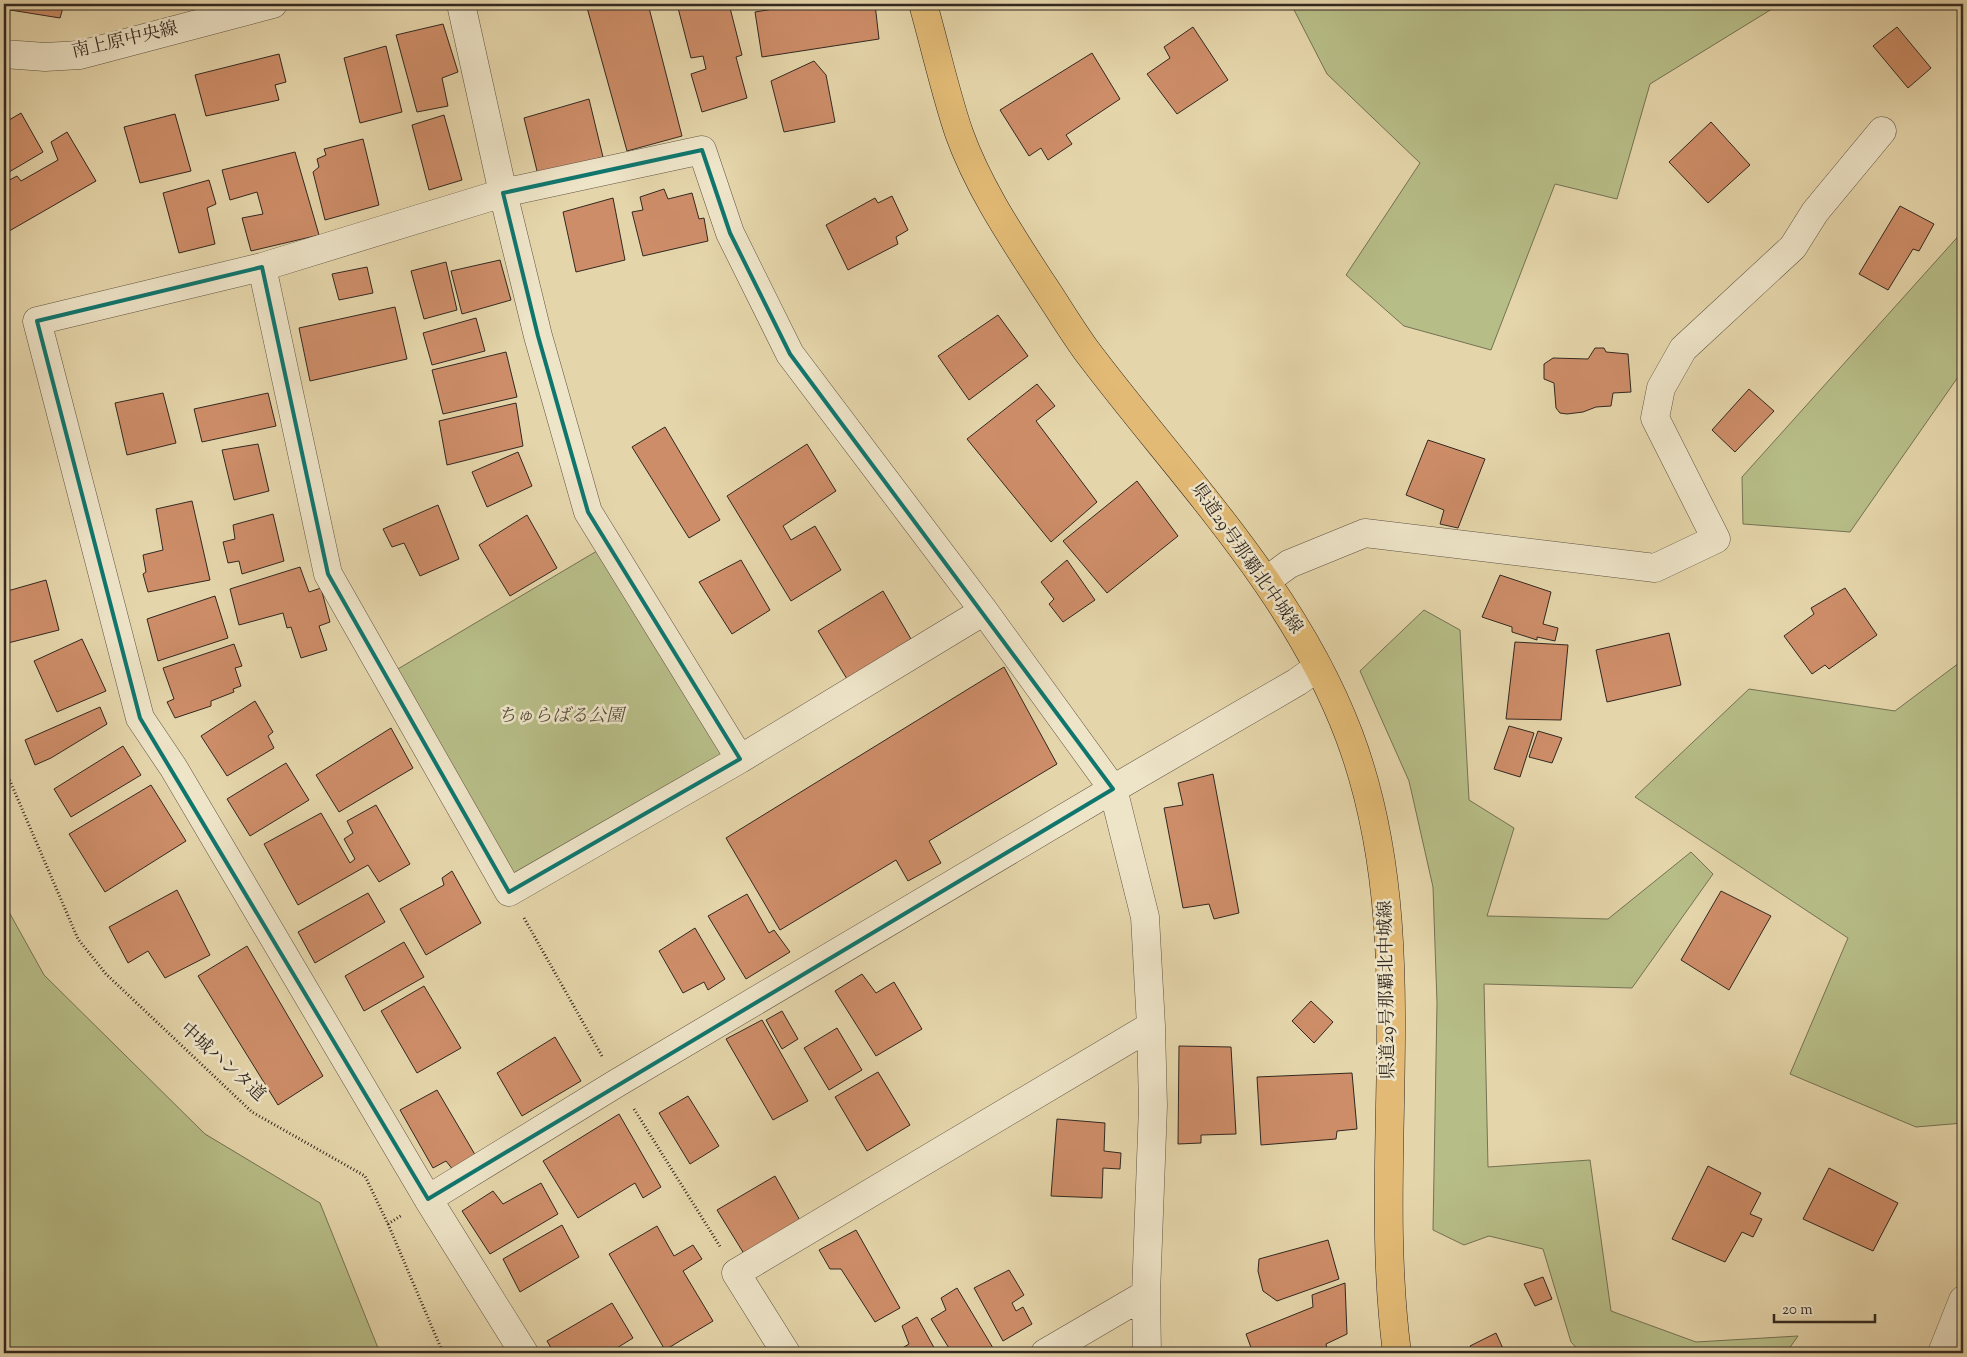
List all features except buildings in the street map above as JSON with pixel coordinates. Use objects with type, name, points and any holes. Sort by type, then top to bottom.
[{"type":"main road","name":"県道29号那覇北中城線","points":[[923,4],[959,132],[985,192],[1017,245],[1085,348],[1178,464],[1289,614],[1318,667],[1348,733],[1362,775],[1373,819],[1388,906],[1392,990],[1389,1252],[1392,1310],[1397,1353]]},
{"type":"street","name":"南上原中央線","points":[[4,54],[45,57],[80,54],[273,4]]},
{"type":"street","points":[[461,4],[503,193],[538,336],[588,512],[740,759]]},
{"type":"street","points":[[1266,581],[1289,564],[1365,533],[1655,568],[1716,539],[1655,418],[1661,388],[1683,349],[1793,247],[1815,212],[1882,131]]},
{"type":"street","points":[[524,1353],[428,1199],[173,767],[140,718],[37,321],[262,267],[503,193],[702,150],[730,233],[790,354],[984,610],[1113,789],[1145,917],[1153,1106],[1146,1294],[1147,1353]]},
{"type":"street","points":[[262,267],[328,574],[509,892],[740,759],[984,610]]},
{"type":"street","points":[[428,1199],[618,1083],[1297,682],[1318,667]]},
{"type":"street","points":[[786,1353],[736,1273],[1151,1026]]},
{"type":"street","points":[[1044,1353],[1146,1294]]},
{"type":"street","points":[[1942,1353],[1963,1300]]},
{"type":"path","name":"中城ハンタ道","points":[[4,767],[78,939],[106,974],[252,1112],[365,1176],[388,1224],[442,1353]]},
{"type":"path","points":[[509,892],[618,1083],[736,1273]]},
{"type":"highlighted area","points":[[702,150],[730,233],[790,354],[1113,789],[428,1199],[140,718],[37,321],[262,267],[328,574],[509,892],[740,759],[588,512],[538,336],[503,193]]},
{"type":"green space","points":[[1291,4],[1780,4],[1650,84],[1617,199],[1555,184],[1491,350],[1404,326],[1346,275],[1420,163],[1327,74]]},
{"type":"green space","points":[[1963,231],[1963,380],[1958,377],[1850,532],[1743,524],[1742,477]]},
{"type":"green space","name":"ちゅらばる公園","points":[[607,545],[740,759],[509,892],[386,676]]},
{"type":"green space","points":[[1424,610],[1460,630],[1469,800],[1514,828],[1487,916],[1608,919],[1691,852],[1713,874],[1632,988],[1484,984],[1488,1167],[1590,1160],[1611,1311],[1696,1342],[1798,1336],[1786,1353],[1581,1353],[1571,1342],[1543,1249],[1489,1236],[1464,1245],[1433,1230],[1437,1003],[1433,887],[1409,781],[1360,671]]},
{"type":"green space","points":[[1963,660],[1963,1123],[1916,1127],[1790,1074],[1848,938],[1635,797],[1749,689],[1895,711]]},
{"type":"green space","points":[[4,903],[44,975],[205,1134],[320,1203],[380,1353],[4,1353]]}]
